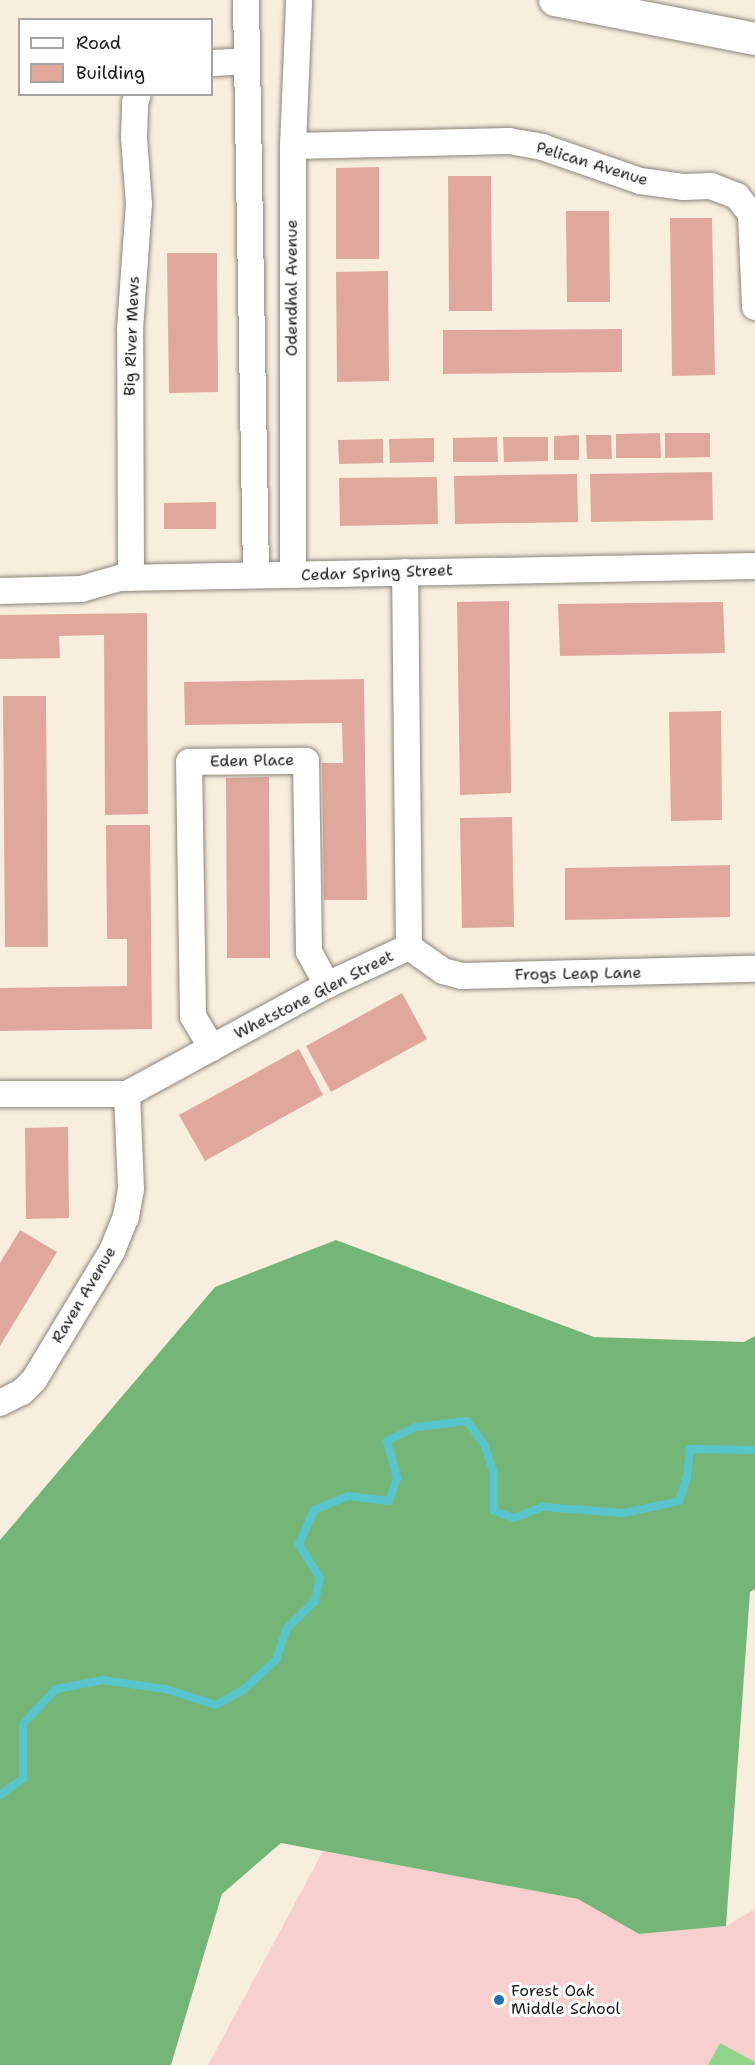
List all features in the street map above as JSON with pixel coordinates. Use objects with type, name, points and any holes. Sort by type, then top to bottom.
[{"type":"street","points":[[246,0],[256,575]]},
{"type":"street","name":"Odendhal Avenue","points":[[293,575],[293,146],[299,0]]},
{"type":"street","points":[[555,0],[755,39]]},
{"type":"street","points":[[213,63],[247,61]]},
{"type":"street","name":"Big River Mews","points":[[130,578],[130,351],[139,204],[134,137],[137,96]]},
{"type":"street","name":"Pelican Avenue","points":[[293,146],[509,141],[542,147],[640,181],[682,187],[711,186],[738,196],[751,214],[755,307]]},
{"type":"street","name":"Cedar Spring Street","points":[[0,591],[81,589],[120,578],[755,566]]},
{"type":"street","name":"Whetstone Glen Street","points":[[0,1094],[127,1094],[327,985],[409,947],[405,572]]},
{"type":"street","name":"Eden Place","points":[[213,1048],[193,1016],[189,762],[306,760],[309,952],[327,985]]},
{"type":"street","name":"Frogs Leap Lane","points":[[409,947],[443,971],[462,976],[755,969]]},
{"type":"street","name":"Raven Avenue","points":[[0,1403],[22,1392],[34,1380],[112,1251],[126,1217],[131,1189],[127,1094]]},
{"type":"shaded area","name":"Forest Oak Middle School","points":[[323,1851],[578,1899],[639,1934],[726,1926],[755,1909],[755,2065],[208,2065]]},
{"type":"green space","points":[[336,1240],[594,1337],[744,1342],[755,1336],[755,1589],[750,1592],[726,1926],[639,1934],[578,1899],[281,1843],[222,1894],[171,2065],[0,2065],[0,1540],[215,1287]]},
{"type":"green space","points":[[720,2043],[755,2062],[755,2065],[708,2065]]},
{"type":"building","points":[[379,167],[379,259],[336,259],[336,168]]},
{"type":"building","points":[[448,176],[491,176],[492,311],[449,311]]},
{"type":"building","points":[[566,211],[609,211],[610,302],[567,302]]},
{"type":"building","points":[[670,218],[712,218],[715,375],[672,376]]},
{"type":"building","points":[[167,253],[217,253],[218,392],[169,393]]},
{"type":"building","points":[[388,271],[389,381],[337,382],[336,272]]},
{"type":"building","points":[[622,329],[622,372],[443,374],[443,330]]},
{"type":"building","points":[[660,433],[661,458],[616,458],[616,434]]},
{"type":"building","points":[[665,433],[710,433],[710,457],[665,458]]},
{"type":"building","points":[[579,435],[579,460],[554,460],[554,436]]},
{"type":"building","points":[[586,435],[611,435],[612,459],[587,459]]},
{"type":"building","points":[[497,437],[498,462],[453,462],[453,438]]},
{"type":"building","points":[[503,437],[548,437],[548,461],[504,462]]},
{"type":"building","points":[[434,438],[434,462],[390,463],[389,439]]},
{"type":"building","points":[[383,439],[383,463],[339,464],[338,440]]},
{"type":"building","points":[[712,472],[713,520],[591,522],[590,474]]},
{"type":"building","points":[[577,474],[578,522],[455,524],[454,476]]},
{"type":"building","points":[[437,477],[438,524],[340,526],[339,478]]},
{"type":"building","points":[[216,502],[216,529],[164,529],[164,503]]},
{"type":"building","points":[[509,601],[511,793],[460,795],[457,602]]},
{"type":"building","points":[[723,602],[725,653],[560,656],[558,604]]},
{"type":"building","points":[[147,613],[148,814],[105,815],[104,635],[59,636],[60,658],[0,659],[0,615]]},
{"type":"building","points":[[364,679],[367,900],[324,900],[322,763],[343,763],[342,723],[185,725],[184,682]]},
{"type":"building","points":[[3,696],[46,696],[48,947],[5,947]]},
{"type":"building","points":[[721,711],[722,820],[671,821],[669,712]]},
{"type":"building","points":[[269,777],[270,958],[227,958],[226,778]]},
{"type":"building","points":[[512,817],[514,927],[462,928],[460,818]]},
{"type":"building","points":[[106,825],[150,825],[152,1029],[0,1031],[0,988],[127,986],[127,939],[107,939]]},
{"type":"building","points":[[730,865],[730,917],[565,920],[565,868]]},
{"type":"building","points":[[402,993],[427,1039],[331,1092],[306,1046]]},
{"type":"building","points":[[299,1049],[323,1095],[205,1161],[179,1115]]},
{"type":"building","points":[[68,1127],[69,1218],[26,1219],[25,1128]]},
{"type":"building","points":[[20,1230],[57,1252],[0,1346],[0,1263]]},
{"type":"waterway","points":[[0,1795],[23,1778],[23,1724],[56,1689],[103,1680],[165,1689],[216,1705],[243,1690],[276,1660],[287,1628],[315,1601],[320,1578],[299,1544],[314,1510],[348,1496],[389,1501],[397,1478],[387,1441],[416,1427],[467,1421],[485,1446],[494,1474],[494,1511],[514,1518],[543,1507],[624,1513],[679,1501],[687,1477],[690,1449],[755,1450]]},
{"type":"place","name":"Forest Oak Middle School","points":[[499,2000]]}]
